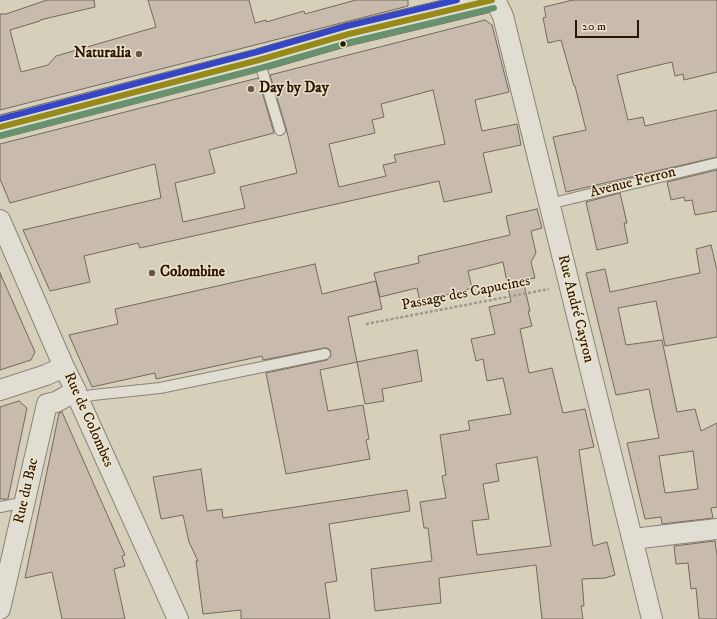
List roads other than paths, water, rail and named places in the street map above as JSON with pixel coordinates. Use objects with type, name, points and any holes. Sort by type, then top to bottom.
[{"type":"main road","points":[[0,126],[259,60],[349,34],[494,0]]},
{"type":"street","name":"Rue André Cayron","points":[[494,0],[503,16],[652,619]]},
{"type":"street","name":"Rue de Colombes","points":[[0,220],[64,367],[178,619]]},
{"type":"street","points":[[0,390],[27,382],[64,367]]},
{"type":"street","points":[[27,382],[36,385],[44,393],[47,404],[77,395]]},
{"type":"street","name":"Rue du Bac","points":[[0,609],[47,404]]},
{"type":"street","points":[[633,539],[717,529]]},
{"type":"lane","points":[[259,60],[280,130]]},
{"type":"lane","name":"Avenue Ferron","points":[[549,204],[717,163]]},
{"type":"lane","points":[[77,395],[93,395],[160,388],[325,354]]},
{"type":"lane","points":[[0,507],[25,502]]},
{"type":"place","name":"Naturalia","points":[[139,54]]},
{"type":"place","name":"Day by Day","points":[[251,89]]},
{"type":"place","name":"Colombine","points":[[152,273]]}]
